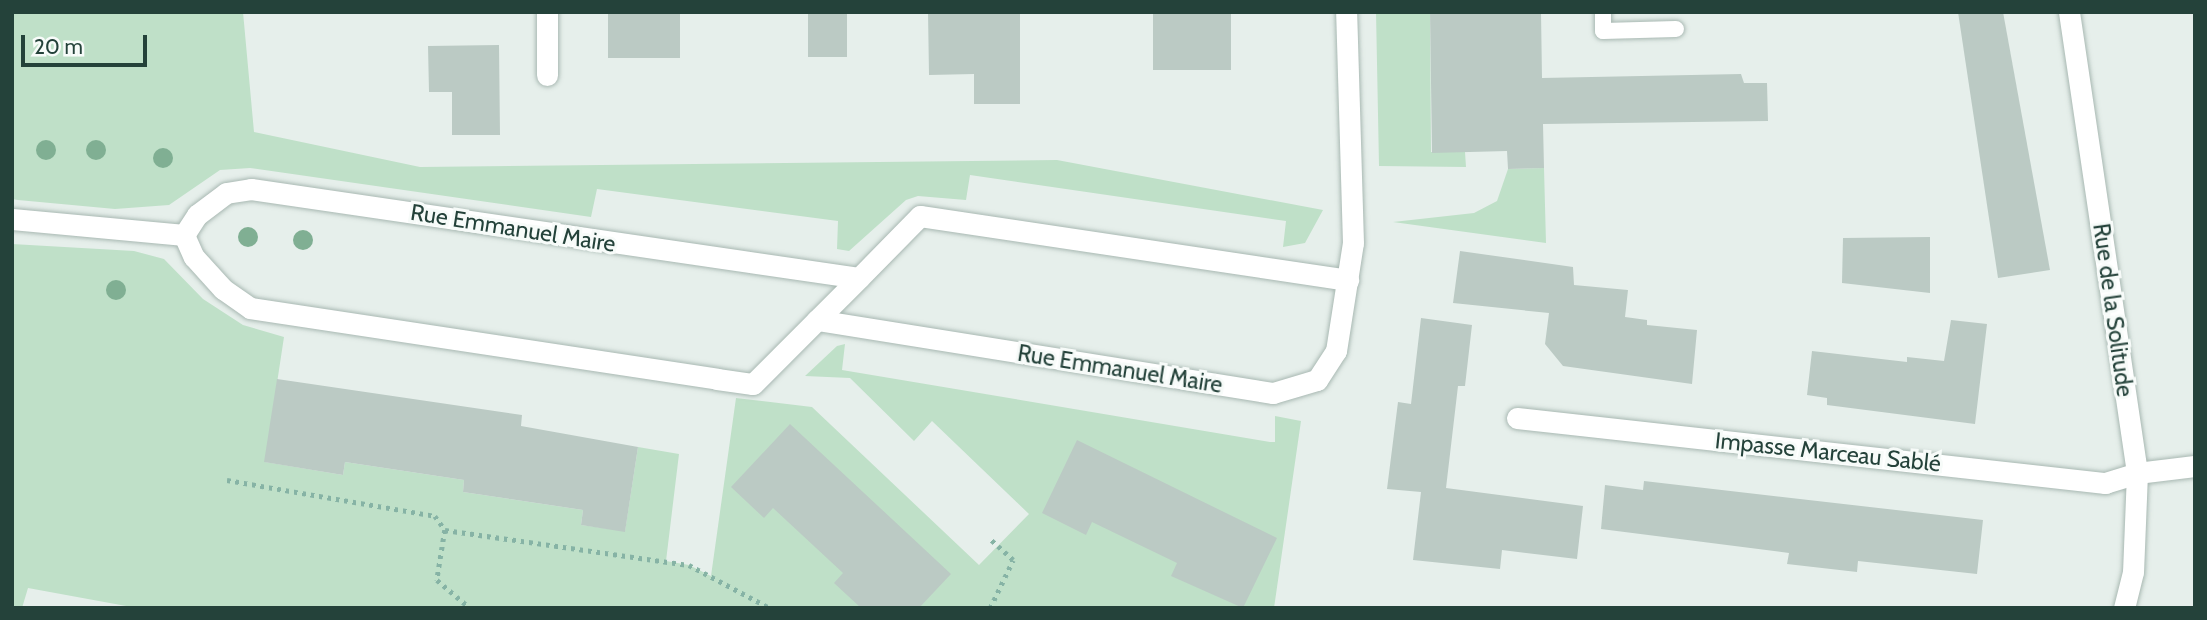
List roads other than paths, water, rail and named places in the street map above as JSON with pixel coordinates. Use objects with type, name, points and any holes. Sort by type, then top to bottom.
[{"type":"street","points":[[547,12],[547,75]]},
{"type":"street","name":"Rue Emmanuel Maire","points":[[817,320],[1273,393],[1317,380],[1336,351],[1353,243],[1346,12]]},
{"type":"street","name":"Rue de la Solitude","points":[[2069,12],[2137,473],[2133,572],[2124,608]]},
{"type":"street","name":"Rue Emmanuel Maire","points":[[184,235],[197,215],[226,193],[251,189],[859,278]]},
{"type":"street","points":[[12,219],[184,235],[201,265],[223,289],[250,308],[752,384],[920,216],[1349,280]]},
{"type":"street","name":"Impasse Marceau Sablé","points":[[1517,418],[2105,483],[2137,473],[2195,466]]},
{"type":"lane","points":[[1603,12],[1603,31],[1676,29]]}]
